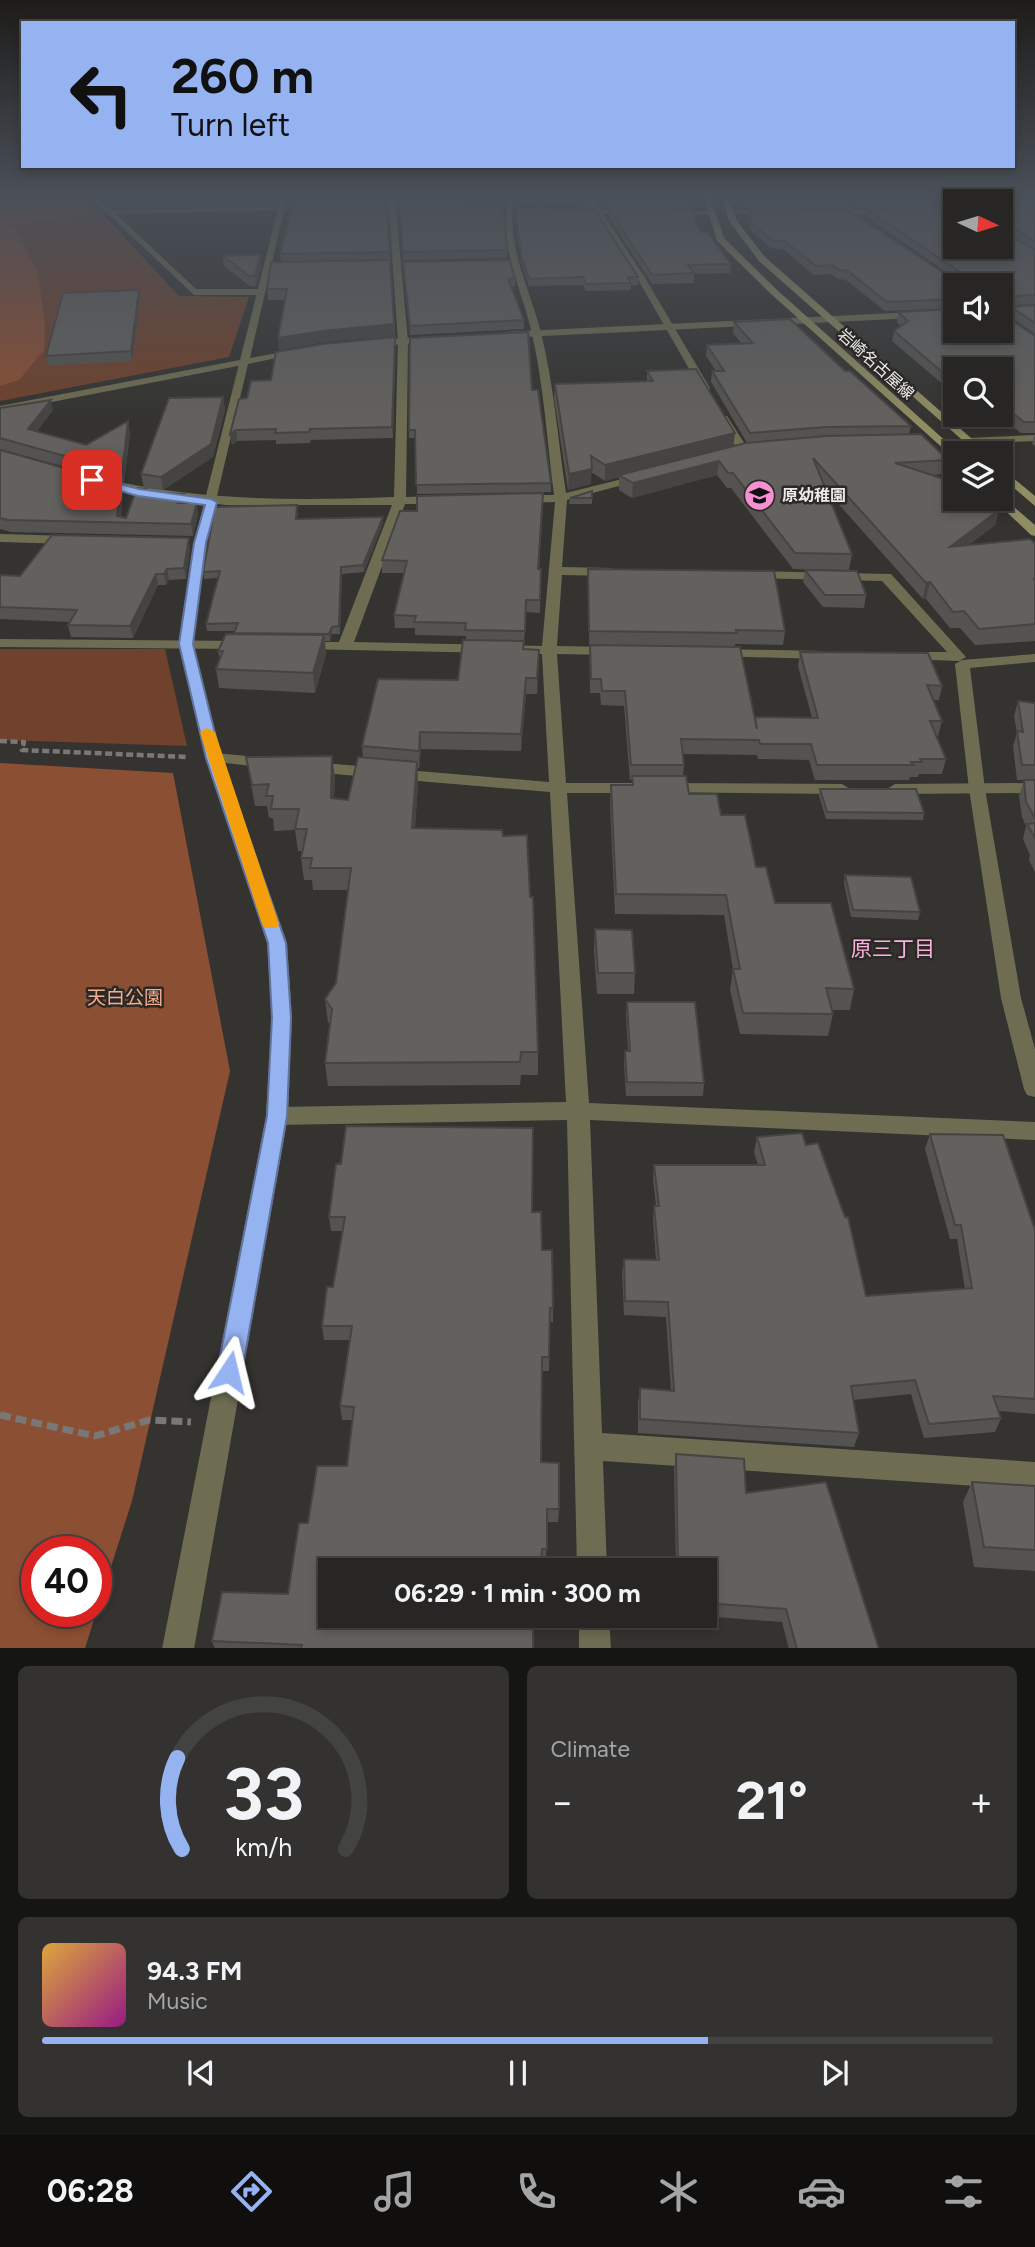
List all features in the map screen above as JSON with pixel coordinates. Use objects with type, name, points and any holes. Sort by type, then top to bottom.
[{"type":"main road","name":"岩崎名古屋線","points":[[752,270],[933,443],[943,449]]},
{"type":"main road","name":"岩崎名古屋線","points":[[774,270],[970,441]]},
{"type":"main road","points":[[1013,482],[1035,502]]},
{"type":"main road","points":[[1012,511],[1035,532]]},
{"type":"street","points":[[171,270],[194,292],[261,292]]},
{"type":"street","points":[[178,1648],[277,1116],[282,1018],[277,943],[214,758],[186,644],[193,543],[211,502],[267,270]]},
{"type":"street","points":[[345,646],[400,501],[403,341],[397,270]]},
{"type":"street","points":[[515,270],[537,334],[561,498],[549,649],[578,1111],[592,1558]]},
{"type":"street","points":[[635,270],[709,395]]},
{"type":"street","points":[[1013,310],[1035,309]]},
{"type":"street","points":[[497,336],[943,314]]},
{"type":"street","points":[[364,344],[443,339]]},
{"type":"street","points":[[0,409],[311,350]]},
{"type":"street","points":[[716,407],[744,452]]},
{"type":"street","points":[[970,441],[1035,438]]},
{"type":"street","points":[[731,456],[757,451]]},
{"type":"street","points":[[508,499],[561,498],[653,475]]},
{"type":"street","points":[[88,479],[138,493],[211,502],[454,500]]},
{"type":"street","points":[[0,538],[80,540]]},
{"type":"street","points":[[555,571],[624,572]]},
{"type":"street","points":[[734,574],[886,577],[961,661],[977,789],[1012,998],[1035,1089]]},
{"type":"street","points":[[0,643],[252,645]]},
{"type":"street","points":[[292,646],[631,651]]},
{"type":"street","points":[[699,652],[836,655]]},
{"type":"street","points":[[891,656],[961,661],[1035,658]]},
{"type":"street","points":[[214,758],[558,788],[1035,788]]},
{"type":"street","points":[[277,1116],[578,1111],[1035,1131]]},
{"type":"street","points":[[588,1446],[1035,1476]]},
{"type":"street","points":[[594,1628],[595,1648]]},
{"type":"path","points":[[0,741],[24,742],[22,750],[214,758]]},
{"type":"path","points":[[0,1415],[95,1436],[149,1420],[220,1423]]},
{"type":"shaded area","points":[[0,270],[155,270],[179,296],[249,297],[229,357],[0,401]]},
{"type":"shaded area","points":[[0,649],[165,649],[187,746],[0,740]]},
{"type":"green space","points":[[0,270],[37,270],[45,321],[44,350],[19,380],[0,386]]},
{"type":"green space","name":"天白公園","points":[[0,763],[173,773],[230,1071],[132,1501],[112,1564],[112,1536],[21,1536],[21,1627],[92,1627],[85,1648],[0,1648]]},
{"type":"building","points":[[241,270],[256,270],[255,276],[249,276]]},
{"type":"building","points":[[270,270],[391,270],[394,324],[278,338],[287,289],[267,289]]},
{"type":"building","points":[[404,270],[512,270],[515,278],[508,279],[524,320],[410,326]]},
{"type":"building","points":[[526,270],[633,270],[638,277],[628,277],[631,283],[586,284],[583,277],[529,279]]},
{"type":"building","points":[[649,270],[692,270],[694,273],[652,275]]},
{"type":"building","points":[[839,270],[939,270],[944,273],[943,300],[887,302],[848,271]]},
{"type":"building","points":[[957,270],[1035,270],[1035,295],[1013,296],[1013,273],[962,273]]},
{"type":"building","points":[[139,290],[131,351],[46,356],[63,293]]},
{"type":"building","points":[[1035,305],[1035,323],[1013,308]]},
{"type":"building","points":[[943,310],[943,343],[1013,343],[1013,321],[1035,336],[1035,422],[1024,422],[1013,413],[1013,357],[943,357],[943,373],[894,331],[908,321],[898,312]]},
{"type":"building","points":[[790,319],[845,371],[850,371],[911,426],[827,427],[750,433],[712,371],[724,371],[707,345],[753,343],[734,322]]},
{"type":"building","points":[[528,332],[532,390],[538,390],[551,483],[416,485],[415,430],[409,430],[410,338]]},
{"type":"building","points":[[395,337],[392,427],[310,429],[309,432],[275,433],[276,429],[236,430],[230,434],[239,399],[247,398],[251,381],[271,380],[276,352]]},
{"type":"building","points":[[696,369],[735,433],[605,465],[591,456],[592,469],[569,474],[555,384],[653,381],[647,371]]},
{"type":"building","points":[[223,397],[211,444],[161,477],[141,474],[169,398]]},
{"type":"building","points":[[51,400],[28,429],[86,445],[128,421],[122,472],[0,438],[0,408]]},
{"type":"building","points":[[921,434],[943,455],[943,460],[895,463],[943,479],[943,511],[998,511],[950,547],[1030,539],[1035,543],[1035,624],[979,629],[964,611],[953,612],[930,582],[926,583],[813,458],[852,554],[795,553],[733,473],[728,473],[719,461],[633,483],[619,475],[746,443],[827,436]]},
{"type":"building","points":[[0,450],[121,484],[117,516],[126,518],[137,488],[145,489],[140,492],[184,494],[178,503],[197,503],[191,524],[0,518]]},
{"type":"building","points":[[592,491],[592,498],[570,498]]},
{"type":"building","points":[[543,493],[538,569],[541,569],[540,600],[526,600],[525,631],[465,630],[466,623],[414,622],[416,616],[394,615],[407,561],[382,560],[400,511],[417,511],[417,496]]},
{"type":"building","points":[[297,505],[296,519],[383,517],[363,565],[341,567],[339,626],[332,627],[329,634],[234,633],[238,623],[206,624],[220,571],[203,572],[215,507]]},
{"type":"building","points":[[52,535],[189,538],[184,568],[167,569],[164,574],[156,574],[130,626],[68,625],[77,610],[0,607],[0,575],[20,576]]},
{"type":"building","points":[[588,569],[774,571],[785,631],[589,631]]},
{"type":"building","points":[[805,570],[857,571],[866,595],[825,595]]},
{"type":"building","points":[[226,634],[324,635],[313,673],[216,669],[223,651],[218,651]]},
{"type":"building","points":[[463,640],[524,641],[523,649],[539,650],[537,678],[526,678],[521,734],[420,732],[419,751],[362,746],[378,679],[458,680]]},
{"type":"building","points":[[590,645],[740,647],[757,729],[755,717],[818,718],[800,652],[928,653],[942,686],[927,685],[942,721],[930,721],[946,759],[920,759],[922,762],[911,762],[913,765],[817,765],[811,744],[681,739],[684,765],[631,765],[625,691],[602,691],[601,679],[591,679]]},
{"type":"building","points":[[1018,701],[1035,703],[1035,765],[1022,765],[1017,731],[1023,732]]},
{"type":"building","points":[[332,756],[331,798],[348,800],[358,757],[417,762],[412,828],[502,830],[503,836],[527,835],[530,897],[533,897],[538,1052],[521,1052],[520,1062],[325,1063],[332,1009],[325,999],[336,983],[351,868],[310,868],[312,858],[301,858],[307,829],[295,829],[299,809],[271,809],[273,796],[266,796],[269,784],[252,785],[246,757]]},
{"type":"building","points":[[632,776],[686,776],[689,794],[717,794],[721,815],[745,815],[756,867],[766,867],[775,903],[831,903],[854,989],[826,988],[833,1014],[743,1013],[733,969],[740,969],[726,895],[616,894],[611,785],[633,785]]},
{"type":"building","points":[[1024,780],[1035,780],[1035,818],[1026,802]]},
{"type":"building","points":[[820,789],[916,789],[924,813],[827,812]]},
{"type":"building","points":[[1035,823],[1035,838],[1027,824]]},
{"type":"building","points":[[845,875],[911,877],[920,912],[853,910]]},
{"type":"building","points":[[595,929],[632,930],[635,973],[598,973]]},
{"type":"building","points":[[627,1002],[695,1002],[704,1083],[627,1082],[625,1051],[630,1051]]},
{"type":"building","points":[[346,1126],[533,1128],[532,1212],[541,1212],[542,1250],[552,1250],[553,1308],[550,1308],[549,1357],[542,1357],[541,1462],[559,1463],[559,1509],[547,1509],[547,1549],[542,1549],[542,1558],[318,1558],[318,1628],[533,1628],[533,1648],[301,1648],[302,1645],[212,1641],[222,1592],[288,1594],[299,1523],[308,1523],[317,1466],[347,1466],[354,1407],[340,1406],[352,1326],[322,1326],[327,1287],[333,1287],[345,1217],[329,1217],[336,1164],[341,1164]]},
{"type":"building","points":[[802,1133],[806,1145],[818,1143],[845,1217],[848,1217],[866,1296],[972,1288],[961,1225],[955,1225],[930,1134],[1003,1135],[1035,1230],[1035,1399],[993,1396],[1001,1418],[929,1424],[915,1380],[851,1386],[859,1433],[640,1419],[640,1388],[674,1391],[668,1302],[625,1301],[624,1259],[659,1260],[654,1206],[659,1206],[654,1165],[765,1165],[757,1137]]},
{"type":"building","points":[[676,1454],[744,1459],[746,1493],[826,1482],[879,1648],[797,1648],[786,1609],[717,1604],[717,1558],[678,1558]]},
{"type":"building","points":[[972,1482],[1035,1486],[1035,1550],[984,1547]]},
{"type":"slow traffic","points":[[207,732],[270,924]]},
{"type":"place","name":"原幼稚園","points":[[759,495]]},
{"type":"district","name":"原三丁目","points":[[893,948]]},
{"type":"route","points":[[92,480],[138,493],[211,502],[200,543],[186,644],[214,758],[277,943],[282,1018],[277,1116],[229,1372]]}]
